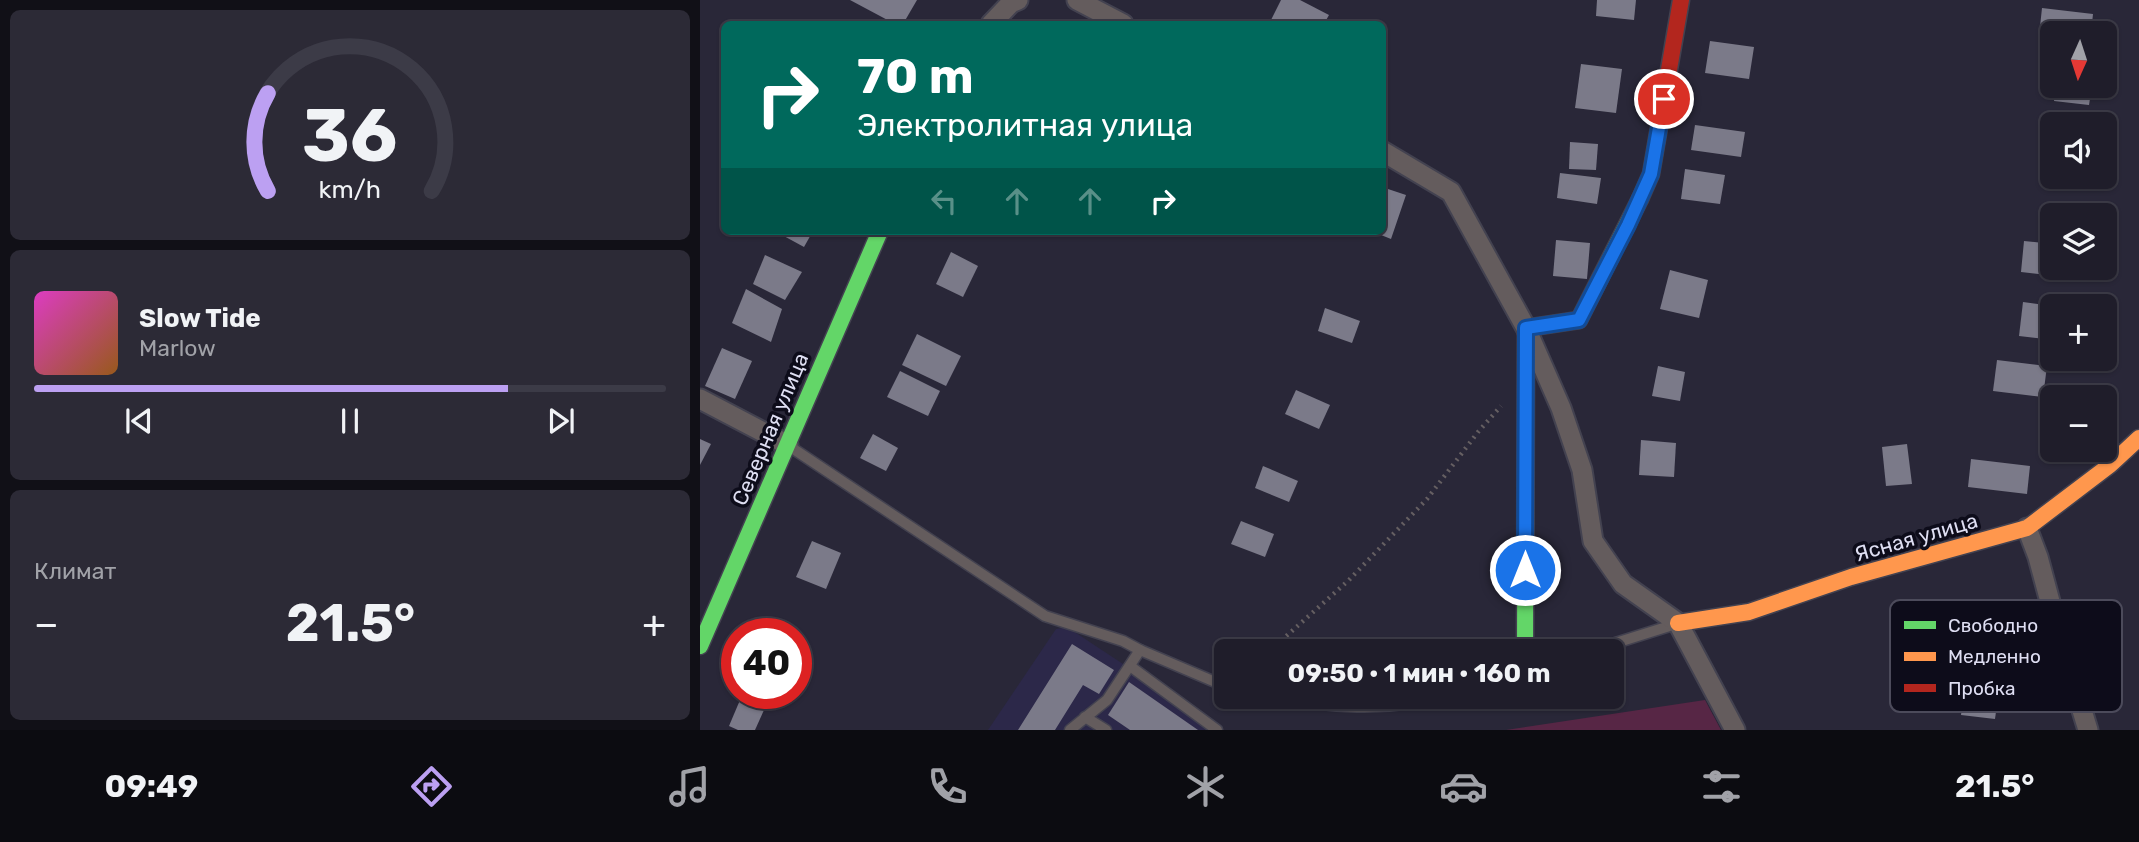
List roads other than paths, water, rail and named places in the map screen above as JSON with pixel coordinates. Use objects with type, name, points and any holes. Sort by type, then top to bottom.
[{"type":"street","points":[[994,21],[1011,3],[1018,0]]},
{"type":"street","points":[[1077,0],[1117,21]]},
{"type":"street","points":[[1526,328],[1579,320],[1628,225],[1651,174],[1681,0]]},
{"type":"street","points":[[1386,153],[1451,192],[1526,328],[1561,408],[1582,470],[1593,541],[1623,584],[1678,623],[1735,730]]},
{"type":"street","name":"Северная улица","points":[[700,646],[878,235]]},
{"type":"street","points":[[1525,639],[1526,328]]},
{"type":"street","points":[[700,398],[788,445]]},
{"type":"street","name":"Ясная улица","points":[[1678,623],[1749,612],[1851,577],[2027,528],[2110,465],[2139,438]]},
{"type":"street","points":[[2027,528],[2050,600]]},
{"type":"street","points":[[2083,712],[2088,730]]},
{"type":"lane","points":[[788,445],[1045,616],[1123,641],[1214,681]]},
{"type":"lane","points":[[1624,640],[1678,623]]},
{"type":"lane","points":[[1070,730],[1107,700],[1140,650]]},
{"type":"lane","points":[[1130,666],[1217,730]]},
{"type":"lane","points":[[1086,717],[1106,730]]}]
